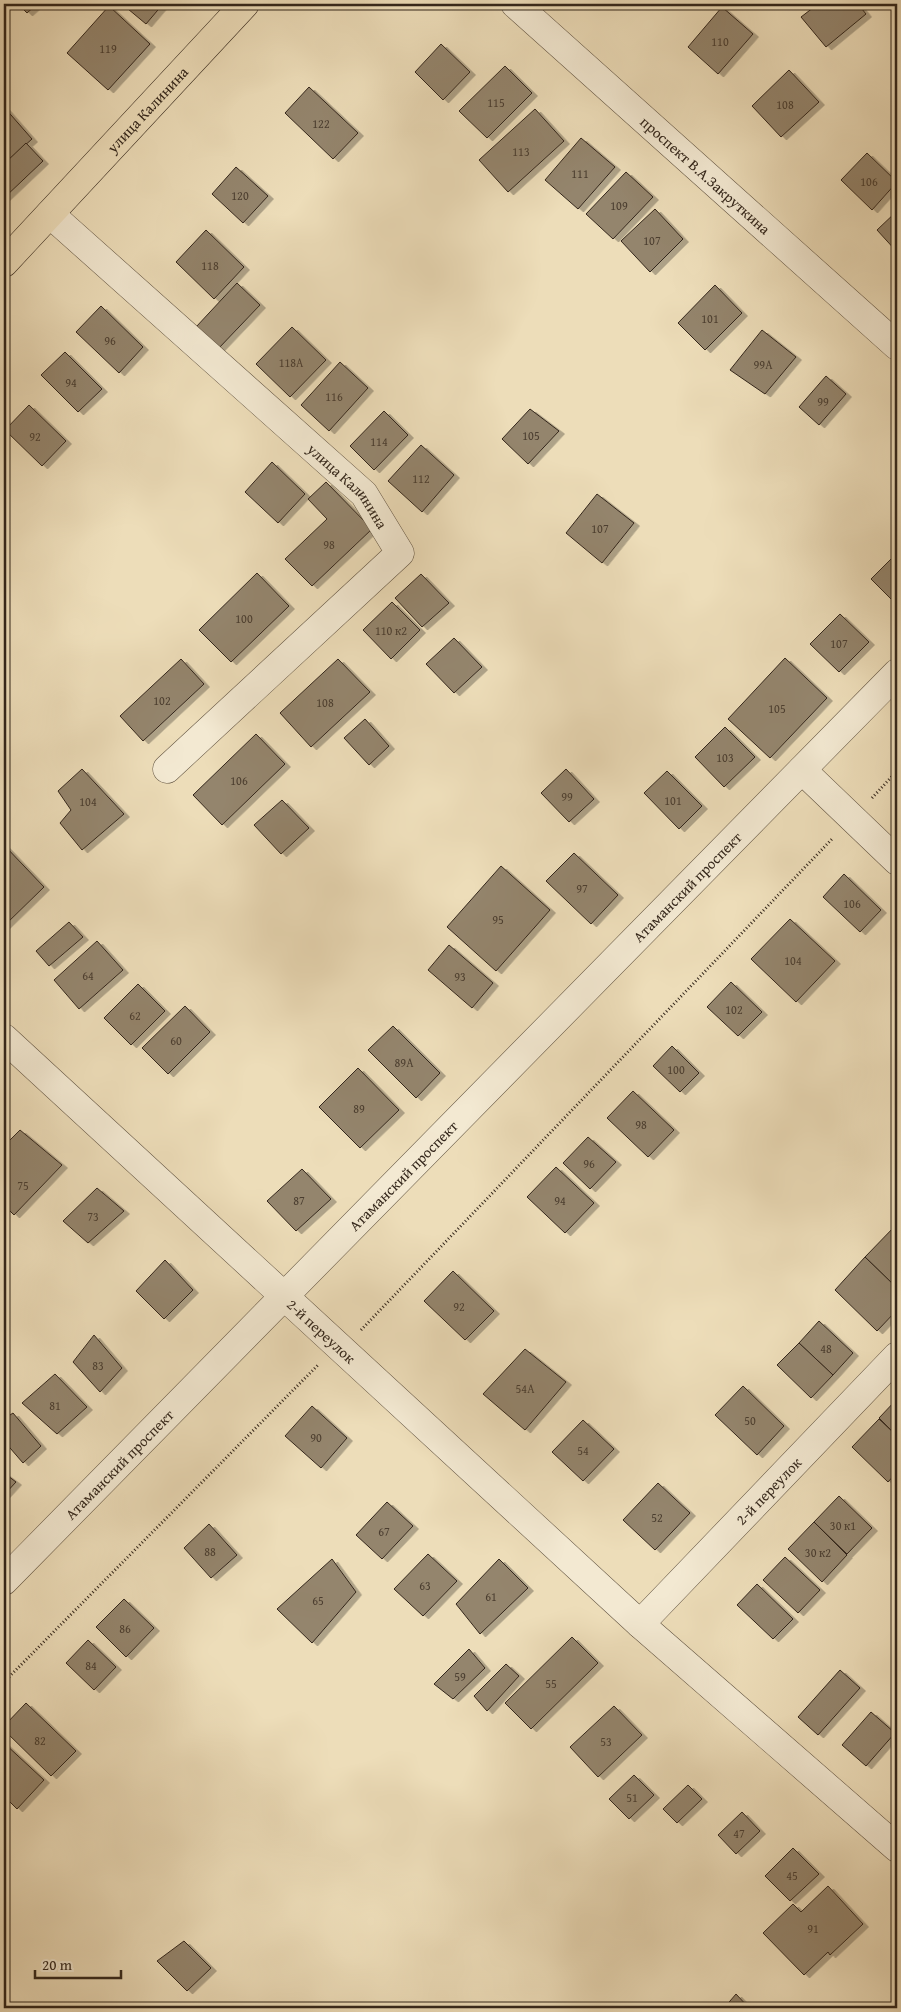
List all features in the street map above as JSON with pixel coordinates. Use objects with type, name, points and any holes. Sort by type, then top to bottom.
[{"type":"main road","name":"улица Калинина","points":[[4,263],[245,4]]},
{"type":"street","name":"проспект В.А.Закруткина","points":[[515,4],[897,346]]},
{"type":"street","name":"улица Калинина","points":[[50,214],[364,494],[400,553],[167,769]]},
{"type":"street","name":"Атаманский проспект","points":[[4,1581],[897,674]]},
{"type":"street","points":[[802,770],[897,861]]},
{"type":"street","name":"2-й переулок","points":[[4,1038],[640,1624],[897,1848]]},
{"type":"street","name":"2-й переулок","points":[[640,1624],[897,1356]]},
{"type":"path","points":[[4,1682],[315,1367],[362,1330],[897,771]]},
{"type":"building","points":[[18,4],[37,4],[27,13]]},
{"type":"building","points":[[122,4],[163,4],[146,24]]},
{"type":"building","points":[[818,4],[858,4],[866,14],[826,47],[801,17]]},
{"type":"building","points":[[109,6],[150,44],[108,90],[67,53]]},
{"type":"building","points":[[722,7],[753,34],[718,74],[688,47]]},
{"type":"building","points":[[441,44],[470,72],[443,100],[415,72]]},
{"type":"building","points":[[505,66],[532,93],[487,138],[459,111]]},
{"type":"building","points":[[789,70],[819,102],[781,137],[752,106]]},
{"type":"building","points":[[309,87],[358,133],[333,159],[285,113]]},
{"type":"building","points":[[4,107],[32,139],[4,164]]},
{"type":"building","points":[[535,109],[564,141],[508,192],[479,160]]},
{"type":"building","points":[[581,138],[615,167],[578,209],[545,180]]},
{"type":"building","points":[[26,143],[43,161],[4,198],[4,164]]},
{"type":"building","points":[[867,153],[897,182],[872,210],[841,180]]},
{"type":"building","points":[[236,167],[268,196],[243,223],[212,194]]},
{"type":"building","points":[[626,172],[653,197],[613,239],[586,214]]},
{"type":"building","points":[[655,209],[683,239],[650,272],[621,241]]},
{"type":"building","points":[[897,211],[897,252],[877,230]]},
{"type":"building","points":[[206,230],[244,267],[214,299],[176,262]]},
{"type":"building","points":[[237,283],[260,305],[218,349],[196,327]]},
{"type":"building","points":[[715,285],[742,313],[705,350],[678,323]]},
{"type":"building","points":[[101,306],[143,347],[119,373],[76,332]]},
{"type":"building","points":[[292,327],[326,360],[290,397],[256,364]]},
{"type":"building","points":[[762,330],[796,357],[765,394],[730,370]]},
{"type":"building","points":[[65,352],[102,389],[78,412],[41,375]]},
{"type":"building","points":[[340,362],[368,388],[329,431],[301,405]]},
{"type":"building","points":[[826,376],[846,394],[819,425],[799,407]]},
{"type":"building","points":[[29,405],[66,441],[42,466],[5,430]]},
{"type":"building","points":[[530,409],[559,431],[528,464],[502,439]]},
{"type":"building","points":[[384,411],[408,435],[374,470],[350,446]]},
{"type":"building","points":[[421,445],[454,475],[422,512],[388,481]]},
{"type":"building","points":[[272,462],[305,494],[278,523],[245,492]]},
{"type":"building","points":[[326,482],[372,529],[312,586],[285,559],[327,519],[308,499]]},
{"type":"building","points":[[597,494],[634,523],[602,563],[566,533]]},
{"type":"building","points":[[897,553],[897,605],[871,579]]},
{"type":"building","points":[[257,573],[289,606],[231,662],[199,630]]},
{"type":"building","points":[[421,574],[449,603],[422,627],[395,598]]},
{"type":"building","points":[[392,602],[420,630],[391,659],[363,630]]},
{"type":"building","points":[[840,614],[869,642],[839,672],[810,644]]},
{"type":"building","points":[[454,638],[482,667],[454,693],[426,664]]},
{"type":"building","points":[[785,658],[827,698],[770,758],[728,719]]},
{"type":"building","points":[[181,659],[204,684],[143,741],[120,716]]},
{"type":"building","points":[[338,659],[370,692],[311,747],[280,713]]},
{"type":"building","points":[[365,719],[389,746],[369,765],[344,738]]},
{"type":"building","points":[[725,727],[755,757],[724,787],[695,757]]},
{"type":"building","points":[[256,734],[285,764],[222,825],[193,795]]},
{"type":"building","points":[[82,769],[124,814],[82,850],[60,823],[71,810],[58,791]]},
{"type":"building","points":[[566,769],[594,799],[569,822],[541,793]]},
{"type":"building","points":[[667,771],[702,806],[679,829],[644,793]]},
{"type":"building","points":[[282,800],[309,828],[281,854],[254,825]]},
{"type":"building","points":[[4,845],[44,887],[4,926]]},
{"type":"building","points":[[574,853],[618,895],[591,924],[546,881]]},
{"type":"building","points":[[501,866],[550,910],[496,971],[447,927]]},
{"type":"building","points":[[844,874],[881,910],[860,932],[823,897]]},
{"type":"building","points":[[790,919],[835,961],[796,1002],[751,959]]},
{"type":"building","points":[[69,922],[83,937],[49,966],[36,951]]},
{"type":"building","points":[[97,941],[123,970],[79,1009],[54,980]]},
{"type":"building","points":[[449,945],[493,983],[472,1008],[428,970]]},
{"type":"building","points":[[731,982],[762,1012],[738,1036],[707,1007]]},
{"type":"building","points":[[138,984],[165,1011],[131,1045],[104,1018]]},
{"type":"building","points":[[185,1006],[210,1032],[168,1074],[142,1048]]},
{"type":"building","points":[[393,1026],[440,1073],[416,1098],[368,1050]]},
{"type":"building","points":[[672,1046],[699,1073],[680,1092],[653,1066]]},
{"type":"building","points":[[358,1068],[399,1110],[360,1148],[319,1107]]},
{"type":"building","points":[[633,1091],[674,1130],[648,1157],[607,1118]]},
{"type":"building","points":[[20,1130],[62,1165],[14,1215],[4,1205],[4,1146]]},
{"type":"building","points":[[588,1137],[616,1162],[590,1189],[563,1163]]},
{"type":"building","points":[[556,1167],[594,1203],[565,1233],[527,1197]]},
{"type":"building","points":[[302,1169],[331,1199],[296,1231],[267,1201]]},
{"type":"building","points":[[97,1188],[124,1211],[88,1243],[63,1221]]},
{"type":"building","points":[[897,1224],[897,1288],[865,1257]]},
{"type":"building","points":[[865,1257],[897,1288],[897,1310],[877,1331],[835,1290]]},
{"type":"building","points":[[165,1260],[193,1290],[164,1319],[136,1291]]},
{"type":"building","points":[[453,1271],[494,1311],[465,1340],[424,1301]]},
{"type":"building","points":[[819,1321],[853,1353],[833,1375],[799,1343]]},
{"type":"building","points":[[94,1335],[122,1368],[100,1392],[73,1362]]},
{"type":"building","points":[[799,1343],[833,1375],[811,1398],[777,1365]]},
{"type":"building","points":[[525,1349],[566,1382],[525,1430],[483,1394]]},
{"type":"building","points":[[55,1374],[87,1407],[57,1434],[22,1403]]},
{"type":"building","points":[[743,1386],[784,1426],[757,1455],[715,1415]]},
{"type":"building","points":[[897,1399],[897,1436],[879,1418]]},
{"type":"building","points":[[312,1406],[347,1438],[321,1468],[285,1436]]},
{"type":"building","points":[[13,1413],[41,1446],[23,1463],[4,1441],[4,1419]]},
{"type":"building","points":[[879,1419],[897,1436],[897,1472],[888,1482],[852,1447]]},
{"type":"building","points":[[583,1420],[614,1449],[583,1481],[552,1452]]},
{"type":"building","points":[[4,1473],[16,1482],[4,1495]]},
{"type":"building","points":[[658,1483],[690,1513],[655,1550],[623,1520]]},
{"type":"building","points":[[839,1496],[872,1528],[847,1554],[814,1522]]},
{"type":"building","points":[[387,1502],[413,1526],[382,1559],[356,1535]]},
{"type":"building","points":[[814,1522],[847,1555],[822,1582],[788,1549]]},
{"type":"building","points":[[209,1524],[237,1555],[211,1578],[184,1548]]},
{"type":"building","points":[[428,1554],[457,1581],[423,1616],[394,1589]]},
{"type":"building","points":[[785,1557],[820,1590],[798,1613],[763,1580]]},
{"type":"building","points":[[332,1559],[356,1592],[312,1643],[277,1609]]},
{"type":"building","points":[[499,1559],[528,1588],[480,1634],[456,1604]]},
{"type":"building","points":[[757,1584],[793,1619],[773,1639],[737,1605]]},
{"type":"building","points":[[124,1599],[154,1628],[126,1657],[96,1627]]},
{"type":"building","points":[[572,1637],[598,1663],[531,1729],[505,1703]]},
{"type":"building","points":[[88,1640],[116,1667],[94,1690],[66,1663]]},
{"type":"building","points":[[469,1649],[485,1668],[453,1699],[434,1684]]},
{"type":"building","points":[[506,1664],[519,1676],[487,1711],[474,1696]]},
{"type":"building","points":[[840,1670],[860,1688],[818,1735],[798,1717]]},
{"type":"building","points":[[26,1703],[76,1751],[51,1776],[4,1730],[4,1726]]},
{"type":"building","points":[[614,1706],[642,1735],[598,1777],[570,1747]]},
{"type":"building","points":[[871,1712],[895,1733],[866,1766],[842,1745]]},
{"type":"building","points":[[4,1743],[44,1780],[17,1809],[4,1796]]},
{"type":"building","points":[[634,1775],[654,1795],[629,1819],[609,1799]]},
{"type":"building","points":[[688,1785],[702,1799],[677,1823],[663,1809]]},
{"type":"building","points":[[742,1812],[760,1831],[736,1854],[718,1835]]},
{"type":"building","points":[[793,1848],[819,1874],[790,1901],[765,1876]]},
{"type":"building","points":[[828,1886],[863,1924],[830,1955],[828,1952],[804,1975],[763,1933],[793,1904],[801,1912]]},
{"type":"building","points":[[184,1941],[211,1968],[187,1991],[157,1961]]},
{"type":"building","points":[[736,1994],[749,2008],[724,2008]]}]
